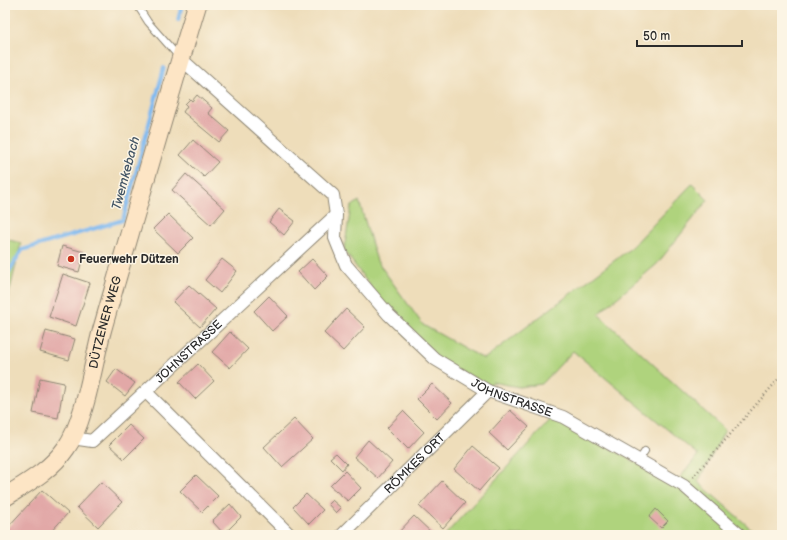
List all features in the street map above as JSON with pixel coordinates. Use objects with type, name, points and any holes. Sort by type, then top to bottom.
[{"type":"street","name":"DÜTZENER WEG","points":[[5,497],[48,468],[66,448],[72,438],[82,412],[101,332],[180,58],[197,5]]},
{"type":"street","name":"JOHNSTRASSE","points":[[180,58],[333,195],[336,215],[334,238],[346,264],[389,315],[435,359],[488,391],[563,417],[642,456],[684,486],[740,535]]},
{"type":"street","name":"JOHNSTRASSE","points":[[72,438],[92,441],[336,215]]},
{"type":"street","name":"RÖMKES ORT","points":[[342,535],[488,391]]},
{"type":"street","points":[[146,392],[290,535]]},
{"type":"lane","points":[[137,5],[148,22],[180,58]]},
{"type":"path","points":[[684,486],[782,375]]},
{"type":"green space","points":[[692,184],[708,200],[657,264],[598,314],[725,430],[698,482],[758,535],[445,535],[553,417],[675,484],[698,455],[573,351],[542,384],[519,387],[492,382],[490,386],[414,347],[344,250],[351,207],[359,201],[377,261],[423,325],[484,359],[631,248]]},
{"type":"green space","points":[[5,239],[21,243],[5,311]]},
{"type":"building","points":[[197,95],[212,108],[208,113],[229,131],[219,142],[183,112],[187,106],[185,104],[190,99],[192,101]]},
{"type":"building","points":[[193,140],[218,162],[204,177],[180,155]]},
{"type":"building","points":[[186,174],[225,209],[211,225],[172,190]]},
{"type":"building","points":[[279,209],[295,221],[284,235],[269,222]]},
{"type":"building","points":[[168,214],[193,238],[178,253],[153,229]]},
{"type":"building","name":"Feuerwehr Dützen","points":[[62,246],[84,252],[79,272],[57,266]]},
{"type":"building","points":[[222,259],[237,271],[220,293],[205,280]]},
{"type":"building","points":[[312,259],[328,276],[314,290],[298,272]]},
{"type":"building","points":[[63,274],[90,283],[76,326],[49,317]]},
{"type":"building","points":[[189,285],[216,309],[200,327],[173,302]]},
{"type":"building","points":[[269,296],[288,316],[272,331],[254,311]]},
{"type":"building","points":[[346,309],[365,327],[343,351],[324,333]]},
{"type":"building","points":[[46,331],[75,339],[69,360],[40,352]]},
{"type":"building","points":[[230,332],[248,349],[230,368],[212,352]]},
{"type":"building","points":[[198,364],[214,381],[195,399],[179,382]]},
{"type":"building","points":[[116,369],[135,383],[125,396],[107,382]]},
{"type":"building","points":[[40,378],[64,383],[58,418],[33,413]]},
{"type":"building","points":[[432,384],[452,403],[437,419],[417,399]]},
{"type":"building","points":[[510,410],[529,427],[507,450],[489,433]]},
{"type":"building","points":[[403,411],[424,432],[408,449],[387,428]]},
{"type":"building","points":[[294,419],[313,439],[282,467],[264,447]]},
{"type":"building","points":[[129,425],[144,439],[124,459],[109,445]]},
{"type":"building","points":[[368,440],[392,462],[378,478],[354,457]]},
{"type":"building","points":[[473,446],[499,468],[479,491],[454,469]]},
{"type":"building","points":[[336,453],[347,464],[342,470],[330,458]]},
{"type":"building","points":[[345,471],[361,488],[348,501],[330,486]]},
{"type":"building","points":[[196,475],[218,496],[202,512],[180,491]]},
{"type":"building","points":[[442,481],[465,503],[443,528],[419,506]]},
{"type":"building","points":[[101,482],[122,502],[98,527],[77,507]]},
{"type":"building","points":[[42,490],[68,513],[48,535],[5,535],[5,530]]},
{"type":"building","points":[[306,494],[323,510],[309,524],[293,507]]},
{"type":"building","points":[[332,500],[341,508],[336,513],[328,504]]},
{"type":"building","points":[[230,504],[241,517],[224,534],[212,521]]},
{"type":"building","points":[[656,509],[668,521],[661,528],[649,517]]},
{"type":"building","points":[[414,516],[434,535],[396,535]]},
{"type":"waterway","name":"Twemkebach","points":[[178,20],[182,5]]},
{"type":"waterway","name":"Twemkebach","points":[[5,278],[22,250],[123,220],[164,68]]},
{"type":"place","name":"Feuerwehr Dützen","points":[[71,259]]}]
